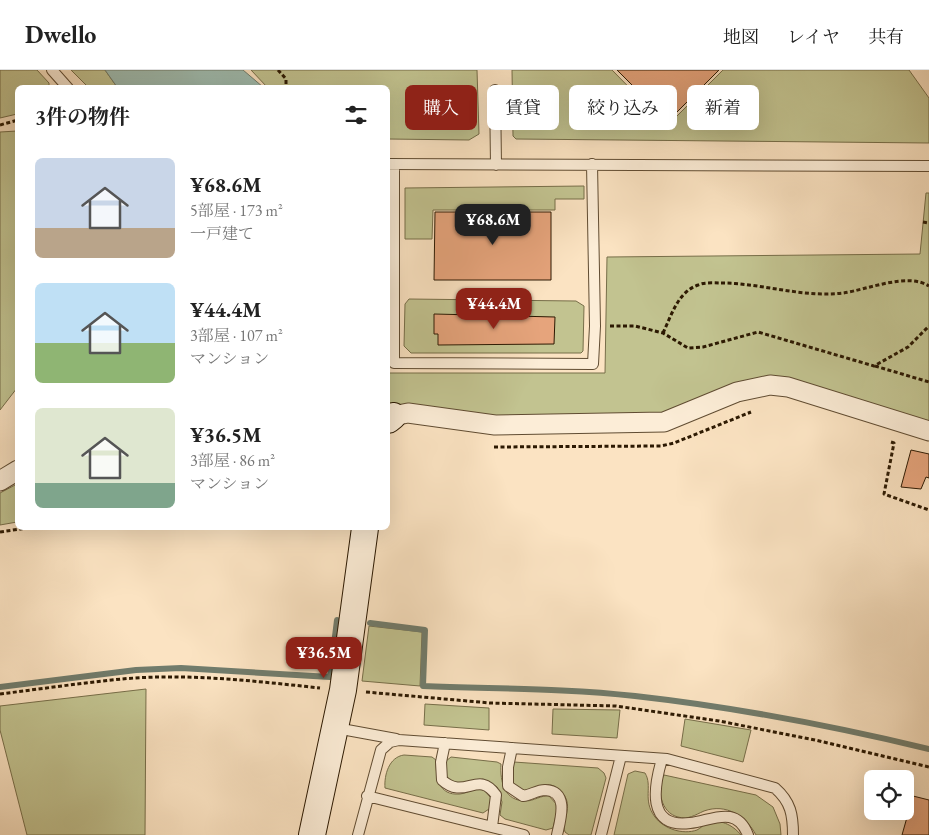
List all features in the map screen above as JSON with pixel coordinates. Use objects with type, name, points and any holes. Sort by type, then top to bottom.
[{"type":"street","points":[[390,417],[408,413],[495,425],[664,422],[737,392],[770,385],[788,387],[929,430]]},
{"type":"street","points":[[0,481],[15,472]]},
{"type":"street","points":[[312,835],[343,690],[365,530]]},
{"type":"lane","points":[[52,70],[65,85]]},
{"type":"lane","points":[[496,130],[496,165]]},
{"type":"lane","points":[[592,164],[595,326],[593,364],[394,363],[391,164],[592,164],[929,166]]},
{"type":"lane","points":[[336,728],[400,740],[662,758],[775,788],[784,796],[791,809],[793,835]]},
{"type":"lane","points":[[358,835],[381,750],[390,742],[400,740]]},
{"type":"lane","points":[[445,744],[441,762],[442,780],[450,787],[460,789],[476,784],[484,784],[491,788],[496,795],[492,827]]},
{"type":"lane","points":[[512,748],[508,767],[508,786],[523,796],[547,790],[554,792],[559,797],[563,806],[557,835]]},
{"type":"lane","points":[[601,835],[620,756]]},
{"type":"lane","points":[[662,758],[655,788],[655,800],[659,811],[669,821],[679,824],[693,823],[717,816],[730,817],[741,825],[748,835]]},
{"type":"lane","points":[[367,796],[524,835]]},
{"type":"path","points":[[278,70],[286,79],[286,85]]},
{"type":"path","points":[[0,125],[15,121]]},
{"type":"path","points":[[923,222],[929,223]]},
{"type":"path","points":[[663,332],[679,299],[688,289],[700,284],[742,283],[798,293],[842,293],[892,282],[908,281],[929,286]]},
{"type":"path","points":[[595,326],[635,326],[663,332],[688,348],[703,347],[758,332],[929,382]]},
{"type":"path","points":[[874,366],[908,347],[929,326]]},
{"type":"path","points":[[490,446],[661,446],[674,443],[757,410]]},
{"type":"path","points":[[886,440],[894,443],[884,494],[929,510]]},
{"type":"path","points":[[0,532],[15,530]]},
{"type":"path","points":[[0,694],[122,679],[230,679],[490,703],[616,706],[719,721],[806,738],[929,767]]},
{"type":"green space","points":[[0,70],[37,70],[49,85],[15,85],[15,114],[0,118]]},
{"type":"green space","points":[[71,70],[105,70],[116,85],[86,85]]},
{"type":"green space","points":[[251,70],[477,70],[479,134],[469,140],[390,139],[390,85],[265,85]]},
{"type":"green space","points":[[512,70],[612,70],[627,85],[569,85],[569,130],[677,130],[677,116],[687,106],[687,130],[759,130],[759,85],[708,85],[723,70],[909,70],[929,98],[929,143],[516,139],[513,136],[513,130],[559,130],[559,85],[512,85]]},
{"type":"green space","points":[[15,131],[15,391],[0,410],[0,132]]},
{"type":"green space","points":[[584,186],[584,199],[555,199],[555,210],[433,210],[432,239],[405,239],[405,188]]},
{"type":"green space","points":[[926,193],[929,193],[929,422],[785,379],[659,415],[497,416],[390,404],[390,373],[605,373],[607,257],[920,254]]},
{"type":"green space","points":[[409,299],[576,301],[584,306],[583,351],[581,353],[411,353],[404,346],[405,304]]},
{"type":"green space","points":[[15,485],[15,522],[0,525],[0,493]]},
{"type":"green space","points":[[369,626],[422,632],[420,686],[362,681]]},
{"type":"green space","points":[[146,689],[145,835],[27,835],[0,730],[0,706]]},
{"type":"green space","points":[[425,704],[489,708],[489,730],[424,725]]},
{"type":"green space","points":[[553,709],[620,710],[617,738],[552,734]]},
{"type":"green space","points":[[685,719],[751,730],[743,762],[681,746]]},
{"type":"green space","points":[[399,756],[432,757],[436,760],[438,779],[443,789],[453,794],[460,794],[483,789],[492,799],[492,807],[483,813],[385,788],[388,767]]},
{"type":"green space","points":[[451,757],[501,764],[503,784],[508,794],[513,798],[529,801],[549,796],[558,806],[553,828],[546,830],[505,819],[500,815],[502,802],[497,787],[483,779],[459,784],[446,778],[446,761]]},
{"type":"green space","points":[[514,762],[598,768],[604,773],[606,778],[591,835],[569,835],[565,832],[566,799],[554,786],[546,785],[528,790],[518,789],[512,777]]},
{"type":"green space","points":[[635,771],[645,773],[651,811],[663,825],[674,830],[686,832],[697,830],[706,824],[716,821],[730,825],[741,835],[614,835],[628,774]]},
{"type":"green space","points":[[664,775],[756,795],[773,807],[780,824],[781,835],[756,835],[747,822],[727,810],[712,809],[685,818],[672,815],[664,806],[660,793]]},
{"type":"water","points":[[105,70],[243,70],[261,85],[116,85]]},
{"type":"building","points":[[617,70],[719,70],[704,85],[687,85],[687,102],[677,112],[677,85],[632,85]]},
{"type":"building","points":[[435,212],[551,212],[551,280],[434,280]]},
{"type":"building","points":[[434,314],[555,317],[554,344],[438,345],[438,334],[434,334]]},
{"type":"building","points":[[911,450],[929,454],[929,478],[926,477],[921,489],[901,487]]},
{"type":"building","points":[[914,796],[929,800],[929,835],[902,835],[906,820],[914,820]]},
{"type":"waterway","points":[[0,687],[136,670],[181,668],[330,677],[337,620]]},
{"type":"waterway","points":[[370,623],[425,630],[423,686],[582,691],[672,700],[783,718],[929,749]]}]
